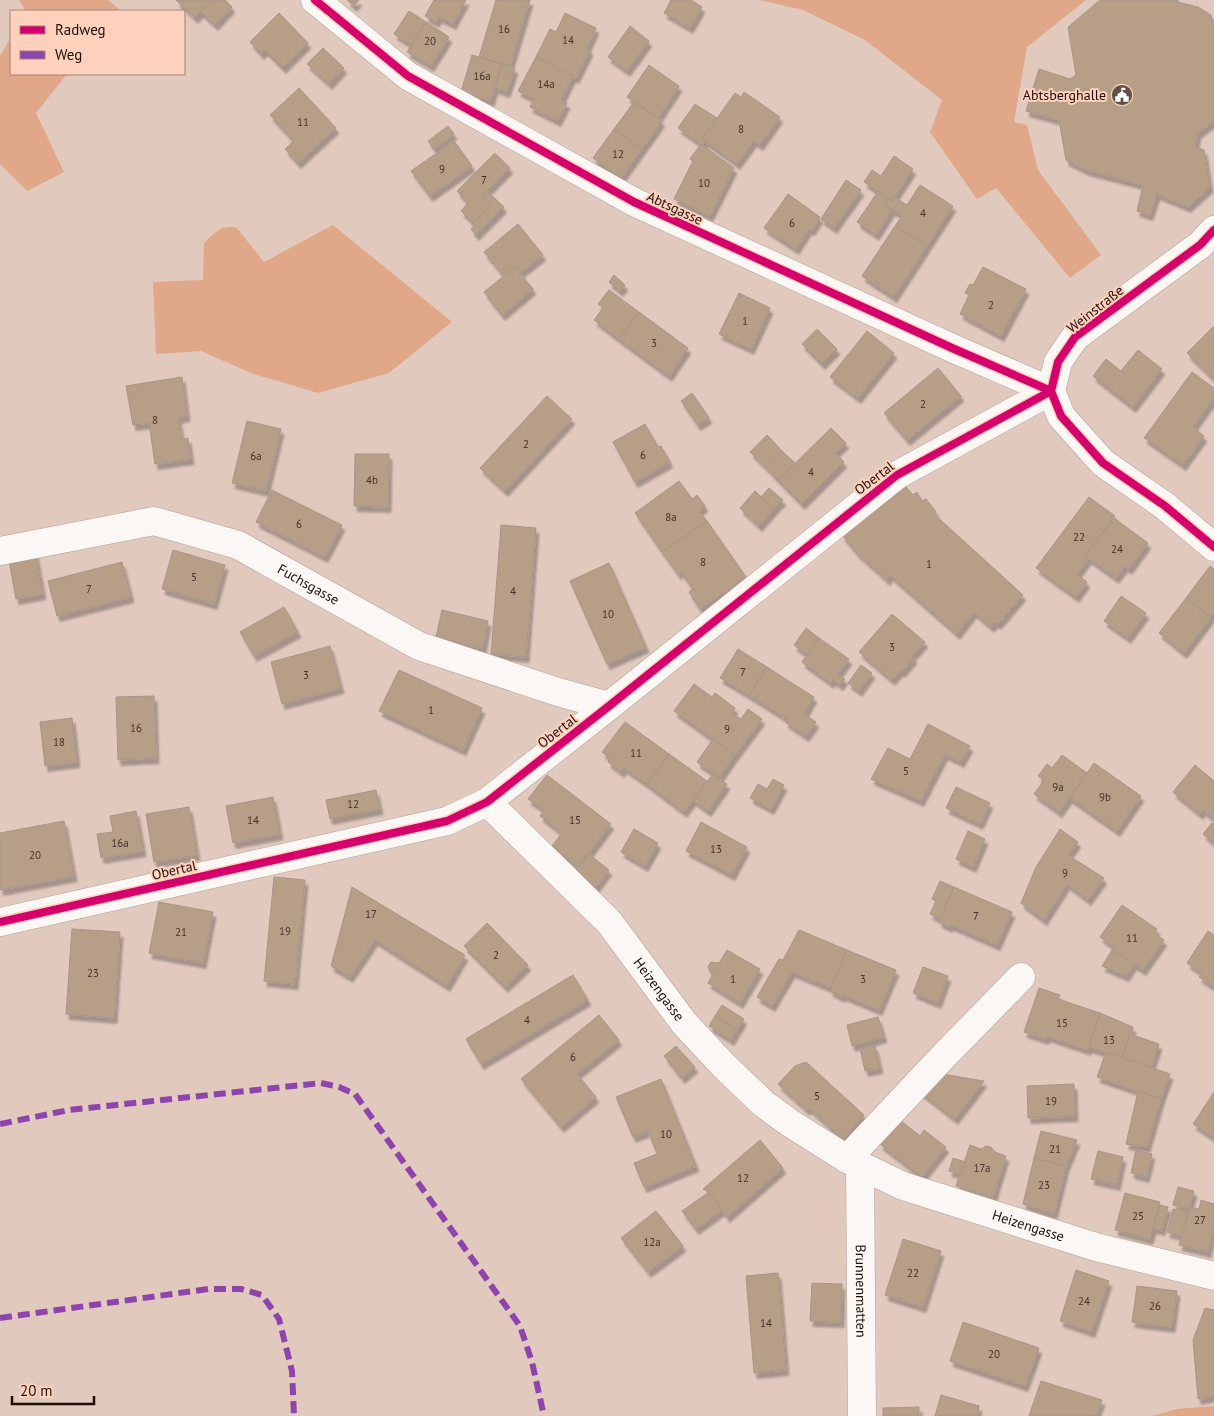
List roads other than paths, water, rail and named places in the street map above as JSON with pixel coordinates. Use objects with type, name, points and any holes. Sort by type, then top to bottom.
[{"type":"street","name":"Abtsgasse","points":[[315,0],[408,76],[634,202],[952,348],[1051,391]]},
{"type":"street","name":"Weinstraße","points":[[1051,391],[1058,362],[1075,338],[1209,245]]},
{"type":"street","points":[[1051,391],[1061,416],[1103,463],[1165,506],[1214,547]]},
{"type":"street","name":"Obertal","points":[[0,922],[447,821],[487,802],[897,475],[1051,391]]},
{"type":"street","name":"Fuchsgasse","points":[[0,551],[154,521],[238,545],[419,646],[558,692],[609,706]]},
{"type":"street","name":"Heizengasse","points":[[487,802],[609,922],[684,1023],[724,1066],[764,1104],[790,1123],[854,1162],[903,1186],[1087,1244],[1214,1276]]},
{"type":"street","points":[[854,1162],[937,1063],[1021,977]]},
{"type":"street","name":"Brunnenmatten","points":[[854,1162],[862,1416]]},
{"type":"place","name":"Abtsberghalle","points":[[1122,95]]}]
